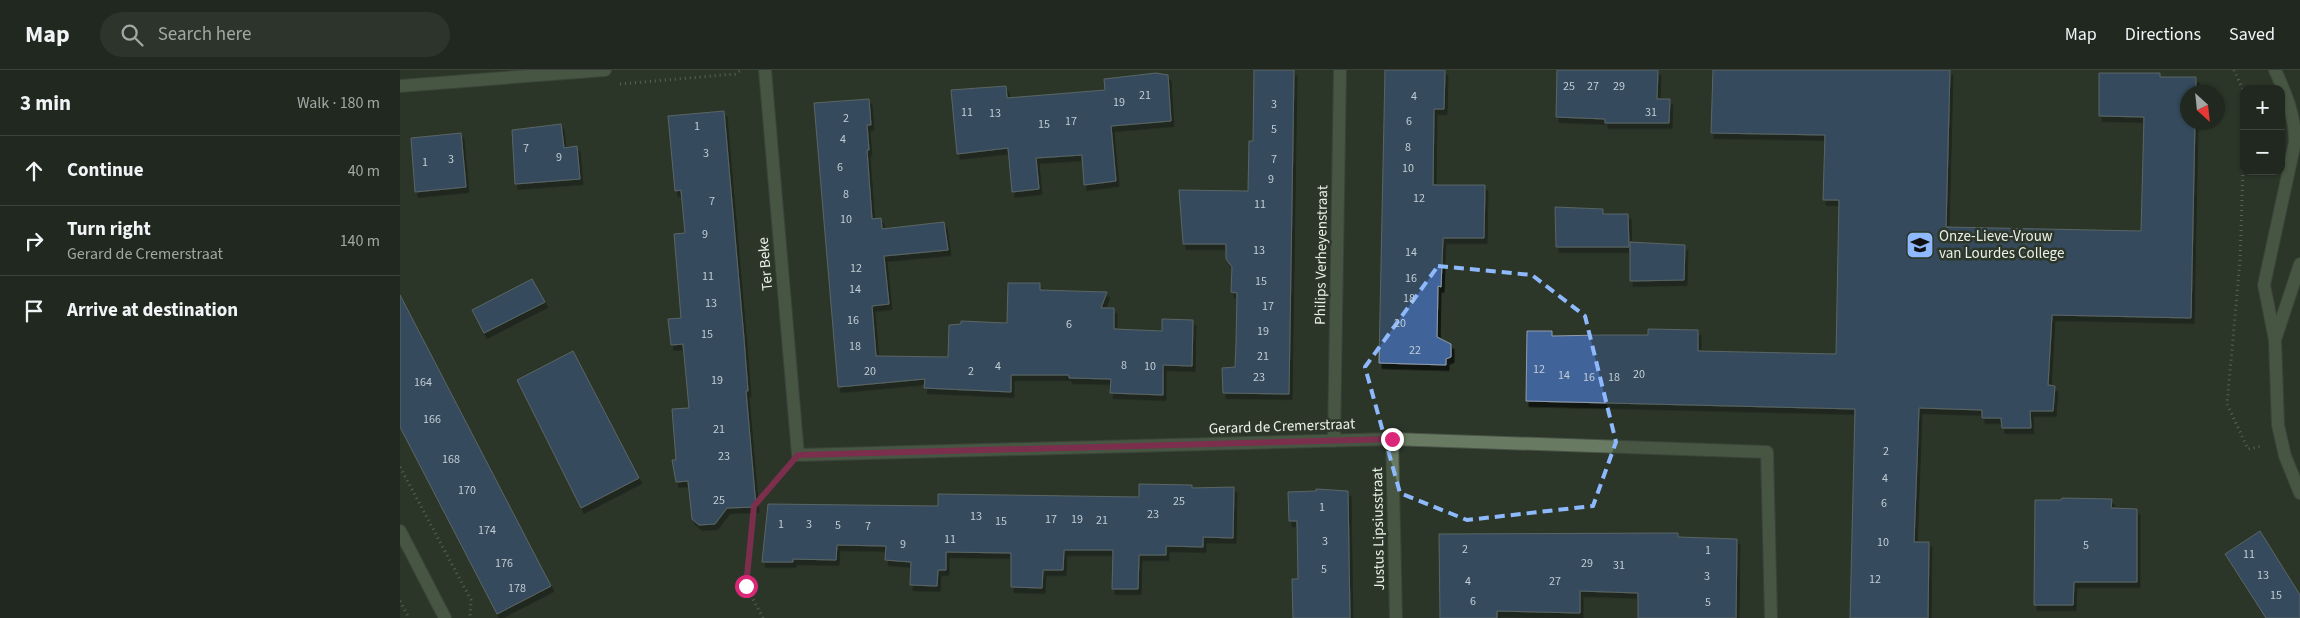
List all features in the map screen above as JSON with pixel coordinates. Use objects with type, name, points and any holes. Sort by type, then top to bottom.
[{"type":"street","points":[[400,86],[606,70]]},
{"type":"street","name":"Ter Beke","points":[[765,70],[798,455]]},
{"type":"street","name":"Philips Verheyenstraat","points":[[1334,441],[1340,70]]},
{"type":"street","points":[[2275,70],[2291,106],[2295,123],[2295,142],[2264,285],[2275,340],[2276,406],[2282,442],[2290,472],[2300,493]]},
{"type":"street","points":[[2275,340],[2300,264]]},
{"type":"street","name":"Gerard de Cremerstraat","points":[[798,455],[1392,439],[1767,452],[1771,618]]},
{"type":"street","name":"Justus Lipsiusstraat","points":[[1392,439],[1396,618]]},
{"type":"street","points":[[400,531],[446,618]]},
{"type":"path","points":[[2234,70],[2241,85]]},
{"type":"path","points":[[2243,175],[2240,261],[2227,404],[2248,450],[2282,442]]},
{"type":"path","points":[[762,618],[746,586],[754,506],[798,455]]},
{"type":"path","points":[[400,467],[470,600],[470,618]]},
{"type":"path","points":[[400,601],[409,618]]},
{"type":"highlighted area","points":[[1438,266],[1532,275],[1585,316],[1616,442],[1593,506],[1467,520],[1400,493],[1365,367]]},
{"type":"building","points":[[1254,70],[1294,70],[1289,394],[1223,393],[1222,368],[1235,367],[1236,343],[1237,293],[1231,292],[1232,267],[1226,259],[1226,244],[1183,244],[1179,190],[1248,191],[1249,141],[1253,141]]},
{"type":"building","points":[[1385,70],[1445,70],[1444,109],[1434,109],[1433,185],[1485,185],[1484,238],[1443,238],[1441,287],[1438,286],[1437,337],[1451,344],[1451,357],[1446,359],[1446,365],[1379,363]]},
{"type":"building","points":[[1557,70],[1658,70],[1657,99],[1670,99],[1669,123],[1605,123],[1605,119],[1556,117]]},
{"type":"building","points":[[1713,70],[1950,70],[1946,227],[2141,231],[2144,117],[2099,116],[2099,73],[2160,73],[2160,77],[2196,77],[2196,85],[2180,85],[2180,130],[2195,130],[2191,318],[2052,315],[2048,385],[2055,386],[2053,411],[2030,411],[2031,428],[2002,428],[2001,418],[1982,418],[1982,410],[1919,408],[1914,542],[1929,542],[1928,618],[1850,618],[1855,409],[1526,401],[1527,331],[1552,331],[1552,336],[1648,335],[1648,329],[1698,330],[1698,351],[1836,354],[1839,200],[1823,200],[1825,135],[1711,133]]},
{"type":"building","points":[[1156,73],[1168,75],[1171,121],[1111,126],[1116,181],[1084,185],[1082,155],[1036,158],[1039,189],[1012,192],[1008,148],[957,154],[951,90],[1006,86],[1007,98],[1105,90],[1104,79]]},
{"type":"building","points":[[869,99],[871,125],[867,125],[869,150],[867,150],[872,219],[881,218],[882,229],[944,222],[948,250],[884,256],[889,304],[872,306],[876,356],[948,357],[949,325],[961,324],[961,321],[1007,323],[1008,283],[1040,283],[1040,290],[1107,292],[1101,308],[1114,308],[1114,329],[1162,331],[1162,319],[1193,320],[1192,366],[1163,365],[1163,395],[1110,393],[1111,379],[1069,378],[1069,375],[1011,375],[1011,392],[924,388],[925,379],[838,387],[814,103]]},
{"type":"building","points":[[724,111],[744,339],[748,391],[746,391],[756,507],[727,508],[715,524],[699,525],[692,519],[688,481],[676,482],[672,460],[676,460],[672,409],[689,408],[683,344],[671,345],[668,319],[681,318],[674,234],[685,233],[681,190],[675,191],[668,116]]},
{"type":"building","points":[[561,124],[564,148],[577,146],[580,179],[515,184],[512,130]]},
{"type":"building","points":[[461,133],[466,187],[415,192],[411,138]]},
{"type":"building","points":[[1555,207],[1603,209],[1603,214],[1628,214],[1629,247],[1556,247]]},
{"type":"building","points":[[1630,242],[1685,245],[1684,280],[1630,281]]},
{"type":"building","points":[[532,279],[545,302],[484,333],[472,310]]},
{"type":"building","points":[[400,295],[551,586],[497,614],[400,427]]},
{"type":"building","points":[[573,351],[639,478],[581,508],[517,380]]},
{"type":"building","points":[[1139,484],[1192,485],[1192,488],[1234,487],[1233,538],[1203,537],[1203,547],[1166,546],[1166,555],[1139,555],[1138,589],[1112,589],[1113,550],[1064,550],[1063,570],[1043,570],[1042,588],[1011,587],[1011,553],[946,552],[946,570],[938,570],[937,586],[910,585],[911,562],[885,560],[886,546],[837,545],[836,560],[793,559],[793,562],[762,562],[768,504],[938,506],[938,494],[1139,497]]},
{"type":"building","points":[[1316,489],[1348,491],[1350,618],[1293,618],[1292,579],[1298,579],[1297,521],[1289,521],[1288,492],[1316,491]]},
{"type":"building","points":[[2062,498],[2112,499],[2111,508],[2137,509],[2137,582],[2074,582],[2073,605],[2034,605],[2035,500],[2061,500]]},
{"type":"building","points":[[2260,531],[2300,595],[2300,618],[2266,618],[2225,554]]},
{"type":"building","points":[[1678,533],[1678,537],[1737,539],[1736,618],[1638,618],[1638,593],[1580,591],[1580,613],[1497,611],[1497,618],[1440,618],[1439,534]]},
{"type":"place","name":"Onze-Lieve-Vrouw van Lourdes College","points":[[1920,245]]},
{"type":"route","points":[[746,586],[754,506],[798,455],[1392,439]]}]
